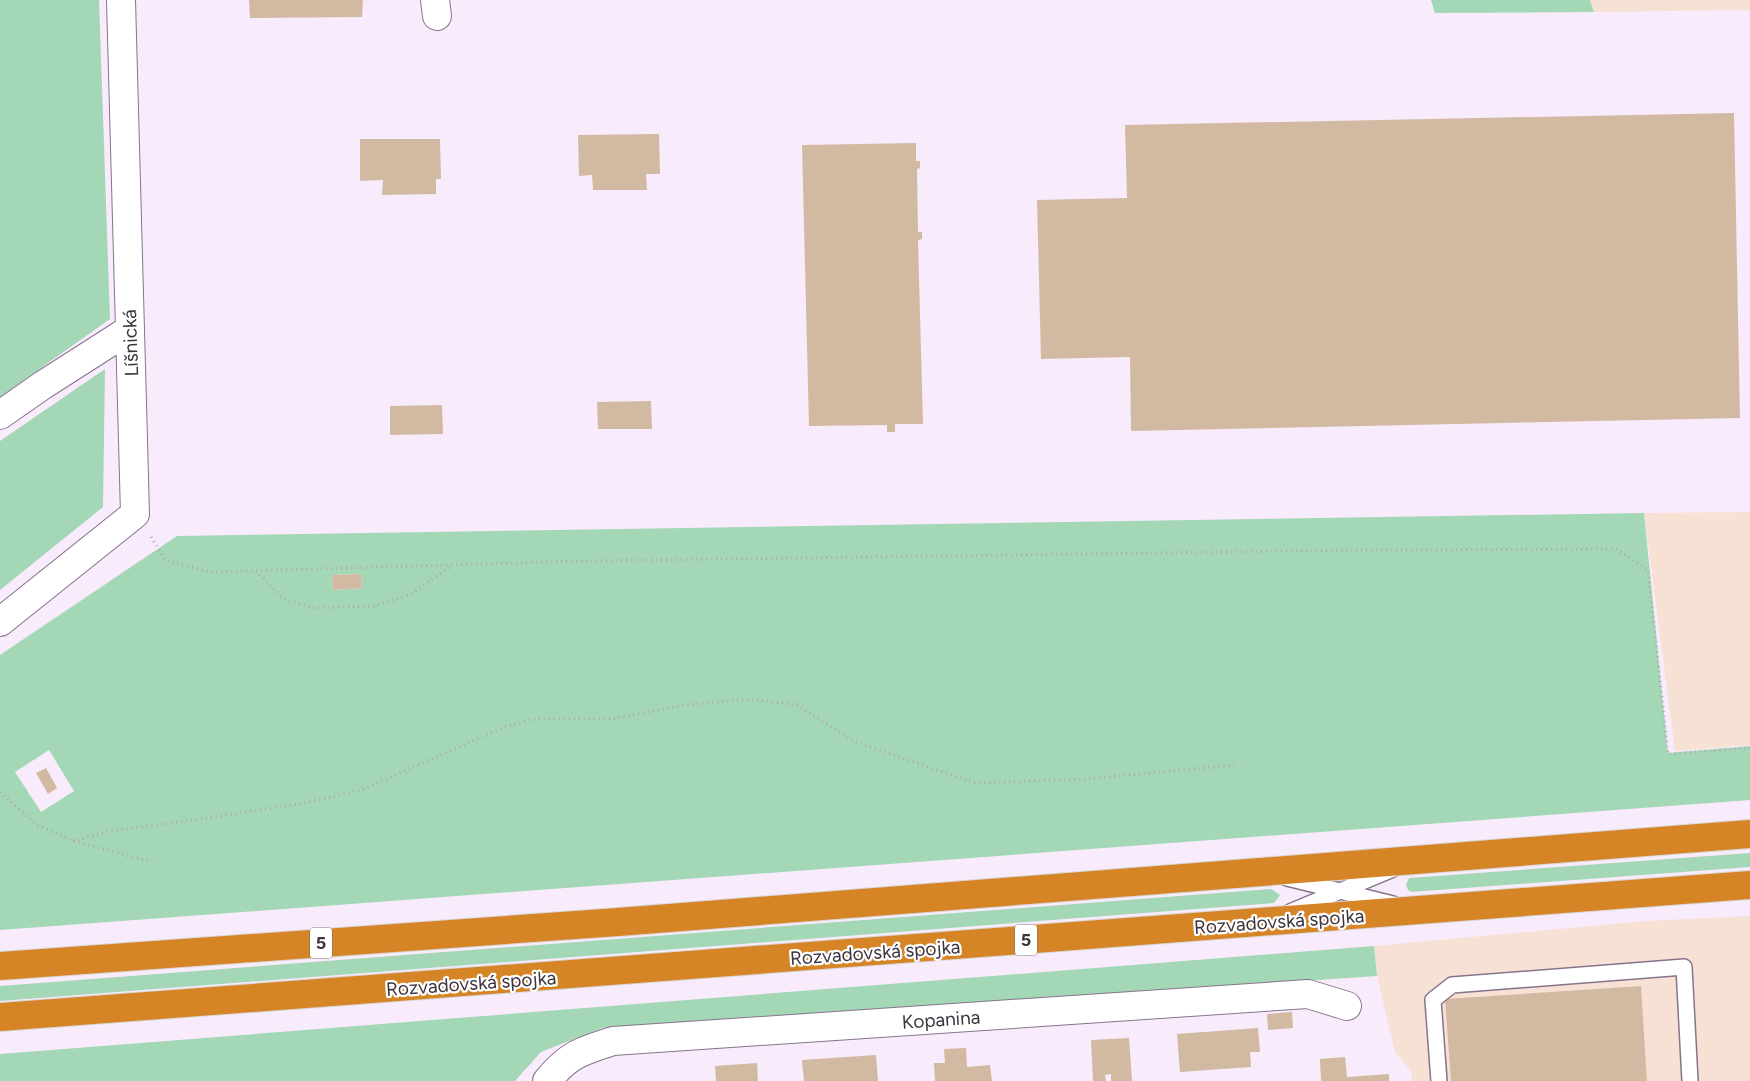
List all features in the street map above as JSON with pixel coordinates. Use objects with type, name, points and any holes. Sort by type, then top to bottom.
[{"type":"highway","name":"5","points":[[8,965],[618,922],[1750,834]]},
{"type":"highway","name":"Rozvadovská spojka","points":[[0,1018],[1750,885]]},
{"type":"street","name":"Líšnická","points":[[120,0],[135,514]]},
{"type":"street","points":[[0,415],[129,330]]},
{"type":"street","points":[[0,622],[135,514]]},
{"type":"street","name":"Kopanina","points":[[547,1081],[561,1064],[584,1050],[613,1041],[1308,994],[1348,1006]]},
{"type":"lane","name":"5","points":[[1268,921],[1413,860]]},
{"type":"lane","name":"5","points":[[1263,872],[1416,910]]},
{"type":"lane","points":[[1439,1081],[1433,1000],[1452,985],[1684,967],[1690,1081]]},
{"type":"path","points":[[135,514],[166,561],[210,572],[581,561],[1343,550],[1616,549],[1648,570],[1668,754],[1750,748]]},
{"type":"path","points":[[255,571],[284,598],[313,608],[374,606],[409,595],[453,565]]},
{"type":"path","points":[[73,841],[110,831],[305,803],[361,790],[504,727],[532,719],[612,719],[684,705],[751,700],[797,706],[853,741],[974,783],[1086,780],[1235,765]]},
{"type":"path","points":[[0,792],[37,824],[73,841],[148,861]]},
{"type":"shaded area","points":[[1590,0],[1750,0],[1750,10],[1594,12]]},
{"type":"shaded area","points":[[1750,512],[1750,745],[1675,751],[1644,513]]},
{"type":"shaded area","points":[[1750,916],[1750,1081],[1412,1081],[1411,1071],[1395,1052],[1377,976],[1374,946],[1645,921]]},
{"type":"green space","points":[[0,0],[99,0],[110,319],[0,397]]},
{"type":"green space","points":[[1431,0],[1590,0],[1594,12],[1435,13]]},
{"type":"green space","points":[[105,369],[103,507],[0,590],[0,441]]},
{"type":"green space","points":[[1644,513],[1668,753],[1750,746],[1750,800],[0,930],[0,655],[177,536]],"holes":[[[361,574],[362,588],[333,590],[332,575]],[[49,750],[74,791],[41,812],[15,772]]]},
{"type":"green space","points":[[1750,853],[1750,867],[1411,892],[1406,885],[1409,878]]},
{"type":"green space","points":[[1271,889],[1280,895],[1274,903],[0,1001],[0,986]]},
{"type":"green space","points":[[1374,946],[1377,976],[602,1028],[541,1052],[515,1081],[0,1081],[0,1054]]},
{"type":"building","points":[[249,0],[363,0],[362,17],[250,18]]},
{"type":"building","points":[[1734,113],[1740,418],[1131,431],[1130,357],[1041,359],[1037,200],[1127,198],[1125,125]]},
{"type":"building","points":[[659,134],[660,174],[646,174],[647,190],[593,190],[592,175],[579,176],[578,135]]},
{"type":"building","points":[[360,139],[440,139],[441,179],[436,179],[436,194],[382,195],[383,180],[360,181]]},
{"type":"building","points":[[916,143],[916,161],[920,161],[920,168],[917,169],[918,232],[922,232],[922,239],[918,240],[923,424],[895,424],[895,432],[887,432],[887,425],[809,426],[802,145]]},
{"type":"building","points":[[651,401],[652,429],[598,429],[597,402]]},
{"type":"building","points":[[442,405],[443,434],[390,435],[390,406]]},
{"type":"building","points":[[361,574],[362,588],[333,590],[332,575]]},
{"type":"building","points":[[46,768],[57,788],[48,794],[36,773]]},
{"type":"building","points":[[1641,986],[1647,1081],[1451,1081],[1445,999]]},
{"type":"building","points":[[1292,1012],[1293,1028],[1268,1030],[1267,1014]]},
{"type":"building","points":[[1258,1028],[1260,1052],[1250,1052],[1251,1067],[1180,1072],[1177,1034]]},
{"type":"building","points":[[1129,1038],[1132,1081],[1111,1081],[1111,1074],[1105,1075],[1106,1081],[1093,1081],[1091,1040]]},
{"type":"building","points":[[966,1048],[967,1067],[990,1065],[992,1081],[935,1081],[934,1063],[945,1063],[944,1049]]},
{"type":"building","points":[[876,1055],[878,1081],[804,1081],[802,1060]]},
{"type":"building","points":[[1345,1057],[1347,1077],[1389,1074],[1389,1081],[1321,1081],[1320,1059]]},
{"type":"building","points":[[757,1063],[758,1081],[716,1081],[715,1066]]}]
